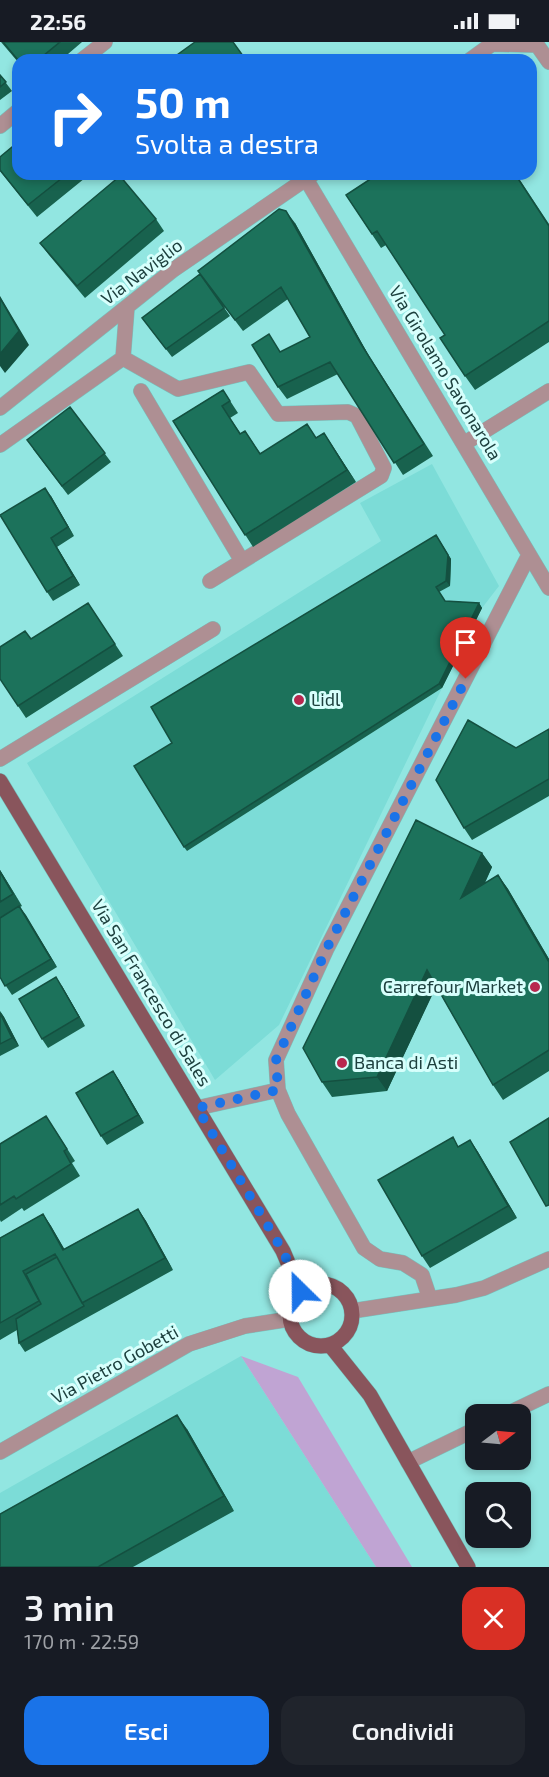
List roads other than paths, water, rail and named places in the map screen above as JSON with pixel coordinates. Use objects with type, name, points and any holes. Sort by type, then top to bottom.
[{"type":"main road","name":"Via San Francesco di Sales","points":[[0,780],[283,1251],[300,1291]]},
{"type":"main road","points":[[318,1283],[337,1287],[350,1301],[352,1311],[352,1320],[345,1335],[330,1345],[309,1344],[300,1338],[290,1319],[294,1299],[300,1291],[318,1283]]},
{"type":"main road","points":[[330,1345],[370,1395],[468,1567]]},
{"type":"street","points":[[90,54],[105,42]]},
{"type":"street","points":[[478,54],[492,44],[537,45],[549,62]]},
{"type":"street","points":[[0,126],[12,116]]},
{"type":"street","name":"Via Naviglio","points":[[0,408],[174,270],[306,180]]},
{"type":"street","name":"Via Girolamo Savonarola","points":[[312,180],[549,588]]},
{"type":"street","points":[[123,358],[127,307]]},
{"type":"street","points":[[0,445],[123,358]]},
{"type":"street","points":[[123,358],[178,389],[249,372],[278,414],[348,412],[357,417],[384,468],[381,476],[210,581]]},
{"type":"street","points":[[141,391],[242,561]]},
{"type":"street","points":[[465,443],[549,391]]},
{"type":"street","points":[[430,1299],[422,1275],[404,1263],[380,1259],[364,1248],[288,1114],[278,1090],[276,1060],[327,948],[530,555]]},
{"type":"street","points":[[0,759],[213,629]]},
{"type":"street","points":[[197,1108],[278,1090]]},
{"type":"street","points":[[352,1311],[484,1288],[549,1259]]},
{"type":"street","name":"Via Pietro Gobetti","points":[[0,1452],[189,1344],[245,1326],[290,1319]]},
{"type":"street","points":[[528,1404],[549,1394]]},
{"type":"street","points":[[408,1462],[465,1435]]},
{"type":"place","name":"Lidl","points":[[299,700]]},
{"type":"place","name":"Carrefour Market","points":[[535,987]]},
{"type":"place","name":"Banca di Asti","points":[[342,1063]]}]
